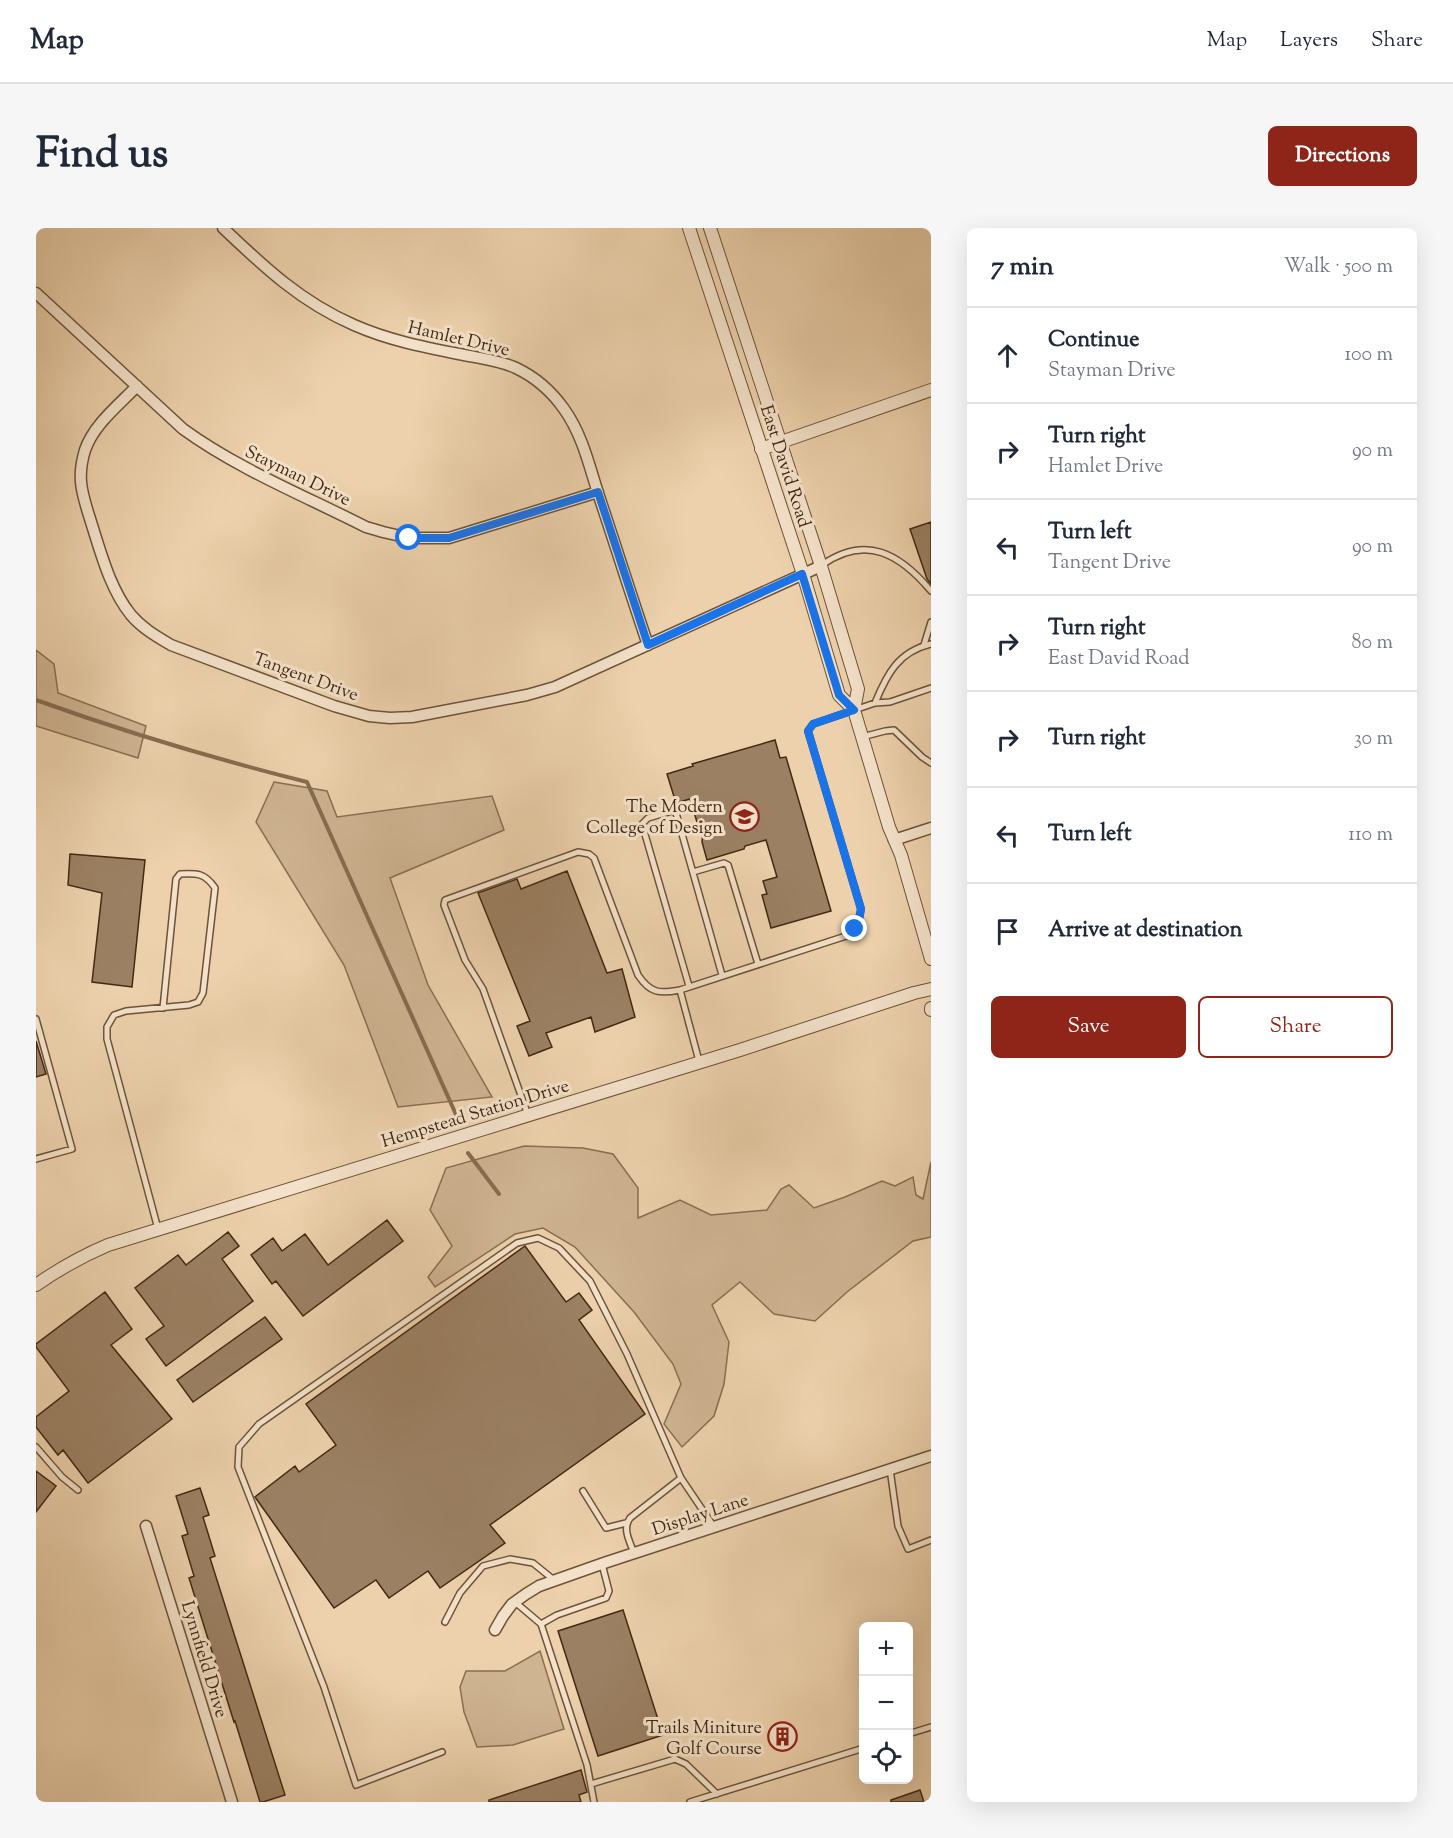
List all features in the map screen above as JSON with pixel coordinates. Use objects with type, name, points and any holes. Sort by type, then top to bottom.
[{"type":"street","name":"Hamlet Drive","points":[[223,228],[286,285],[332,315],[383,337],[407,344],[498,362],[516,368],[548,390],[564,408],[581,441],[648,645]]},
{"type":"street","name":"East David Road","points":[[688,228],[802,574],[839,695],[854,710]]},
{"type":"street","name":"East David Road","points":[[710,228],[821,566],[858,689],[854,710],[889,826],[901,855],[931,959]]},
{"type":"street","name":"Stayman Drive","points":[[36,293],[183,429],[228,458],[366,527],[409,538],[449,538],[598,492]]},
{"type":"street","name":"Tangent Drive","points":[[137,386],[91,436],[82,462],[81,484],[101,553],[124,605],[140,624],[171,645],[334,706],[369,716],[390,718],[429,715],[526,696],[555,687],[821,566]]},
{"type":"street","points":[[761,449],[931,390]]},
{"type":"street","points":[[894,840],[931,828]]},
{"type":"street","name":"Hempstead Station Drive","points":[[36,1285],[81,1256],[108,1245],[931,989]]},
{"type":"street","name":"Display Lane","points":[[495,1630],[503,1616],[526,1593],[555,1581],[931,1456]]},
{"type":"street","name":"Lynnfield Drive","points":[[146,1526],[232,1802]]},
{"type":"lane","points":[[821,566],[832,558],[868,548],[887,554],[909,567],[931,591]]},
{"type":"lane","points":[[924,645],[931,622]]},
{"type":"lane","points":[[875,703],[885,680],[900,658],[924,645],[931,644]]},
{"type":"lane","points":[[528,1115],[483,989],[465,960],[444,905],[445,900],[578,852],[589,854],[594,858],[638,975],[645,985],[653,990],[667,992],[680,990],[846,936],[855,929],[861,909],[808,731],[813,724],[875,703],[890,702],[931,688]]},
{"type":"lane","points":[[862,738],[894,730],[931,763]]},
{"type":"lane","points":[[689,986],[642,824],[648,818],[672,811],[676,813],[722,975]]},
{"type":"lane","points":[[693,873],[724,863],[728,865],[758,964]]},
{"type":"lane","points":[[158,1229],[107,1039],[106,1027],[114,1015],[126,1011],[163,1008],[189,1005],[198,1002],[203,993],[215,888],[209,879],[197,873],[180,874],[176,879],[163,1008]]},
{"type":"lane","points":[[680,990],[699,1063]]},
{"type":"lane","points":[[36,1019],[72,1149],[36,1158]]},
{"type":"lane","points":[[442,1752],[356,1785],[324,1687],[238,1467],[238,1447],[259,1424],[517,1243],[538,1238],[559,1248],[590,1281],[627,1354],[681,1478],[714,1527]]},
{"type":"lane","points":[[36,1447],[78,1490]]},
{"type":"lane","points":[[890,1469],[898,1526],[908,1549],[931,1540]]},
{"type":"lane","points":[[583,1491],[606,1528],[626,1523],[681,1478]]},
{"type":"lane","points":[[626,1523],[634,1553]]},
{"type":"lane","points":[[445,1622],[460,1593],[483,1566],[510,1559],[533,1563],[555,1581]]},
{"type":"lane","points":[[541,1624],[557,1615],[606,1598],[609,1591],[602,1564]]},
{"type":"lane","points":[[515,1602],[541,1624],[587,1765],[594,1802]]},
{"type":"lane","points":[[913,1733],[931,1727]]},
{"type":"lane","points":[[690,1802],[859,1750]]},
{"type":"lane","points":[[591,1784],[675,1759],[686,1764],[717,1794]]},
{"type":"shaded area","points":[[36,650],[54,664],[58,693],[146,726],[138,758],[36,726]]},
{"type":"shaded area","points":[[274,782],[327,791],[337,817],[492,796],[504,830],[390,878],[428,985],[492,1097],[398,1107],[344,965],[256,822]]},
{"type":"shaded area","points":[[524,1146],[583,1148],[613,1154],[638,1188],[638,1218],[680,1200],[711,1215],[767,1210],[781,1189],[789,1185],[814,1208],[882,1181],[895,1186],[913,1177],[916,1195],[923,1199],[931,1162],[931,1237],[913,1241],[847,1292],[815,1321],[774,1314],[740,1282],[712,1305],[729,1342],[724,1384],[714,1416],[682,1447],[664,1424],[681,1384],[673,1364],[634,1312],[575,1247],[543,1228],[515,1234],[435,1287],[428,1277],[452,1246],[430,1210],[446,1168]]},
{"type":"shaded area","points":[[540,1651],[564,1729],[513,1745],[477,1747],[464,1712],[460,1687],[466,1671],[505,1671]]},
{"type":"building","points":[[931,522],[931,584],[927,579],[910,529]]},
{"type":"building","name":"The Modern College of Design","points":[[775,740],[780,758],[786,757],[831,911],[771,928],[762,895],[767,894],[763,881],[777,877],[766,840],[707,860],[702,842],[704,823],[697,822],[690,799],[676,803],[667,774],[693,766],[692,764]]},
{"type":"building","points":[[70,854],[145,860],[132,987],[92,982],[102,893],[68,885]]},
{"type":"building","points":[[567,871],[607,973],[622,969],[635,1017],[595,1032],[591,1017],[546,1033],[552,1047],[529,1056],[517,1026],[530,1021],[478,893],[517,879],[521,889]]},
{"type":"building","points":[[36,1041],[46,1074],[36,1077]]},
{"type":"building","points":[[387,1220],[403,1241],[303,1316],[276,1281],[272,1284],[251,1255],[273,1238],[282,1251],[305,1234],[328,1265]]},
{"type":"building","points":[[228,1232],[239,1246],[222,1259],[253,1301],[166,1366],[146,1339],[164,1326],[135,1288],[178,1255],[186,1265]]},
{"type":"building","points":[[525,1246],[566,1302],[579,1293],[592,1310],[579,1320],[645,1414],[490,1525],[505,1543],[440,1588],[428,1571],[389,1598],[376,1580],[334,1608],[255,1497],[295,1466],[299,1472],[336,1445],[306,1404]]},
{"type":"building","points":[[105,1292],[132,1329],[111,1345],[172,1419],[88,1483],[63,1450],[58,1455],[36,1427],[36,1417],[69,1391],[36,1344]]},
{"type":"building","points":[[265,1317],[282,1339],[193,1402],[177,1380]]},
{"type":"building","points":[[36,1471],[56,1486],[36,1512]]},
{"type":"building","points":[[200,1488],[209,1515],[203,1517],[215,1556],[210,1558],[285,1795],[263,1802],[260,1802],[189,1578],[194,1576],[182,1536],[188,1534],[176,1496]]},
{"type":"building","points":[[623,1610],[663,1735],[598,1756],[558,1631]]},
{"type":"building","name":"Trails Miniture Golf Course","points":[[783,1727],[793,1739],[783,1748],[773,1736]]},
{"type":"building","points":[[581,1770],[587,1792],[579,1795],[581,1802],[489,1802],[489,1800]]},
{"type":"building","points":[[920,1790],[924,1802],[891,1802],[891,1800]]},
{"type":"waterway","points":[[36,700],[170,744],[307,782],[458,1119]]},
{"type":"waterway","points":[[468,1153],[499,1194]]},
{"type":"place","name":"The Modern College of Design","points":[[744,816]]},
{"type":"place","name":"Trails Miniture Golf Course","points":[[783,1737]]},
{"type":"route","points":[[409,538],[449,538],[598,492],[648,645],[802,574],[839,695],[854,710],[813,724],[808,731],[861,909],[855,929]]}]
